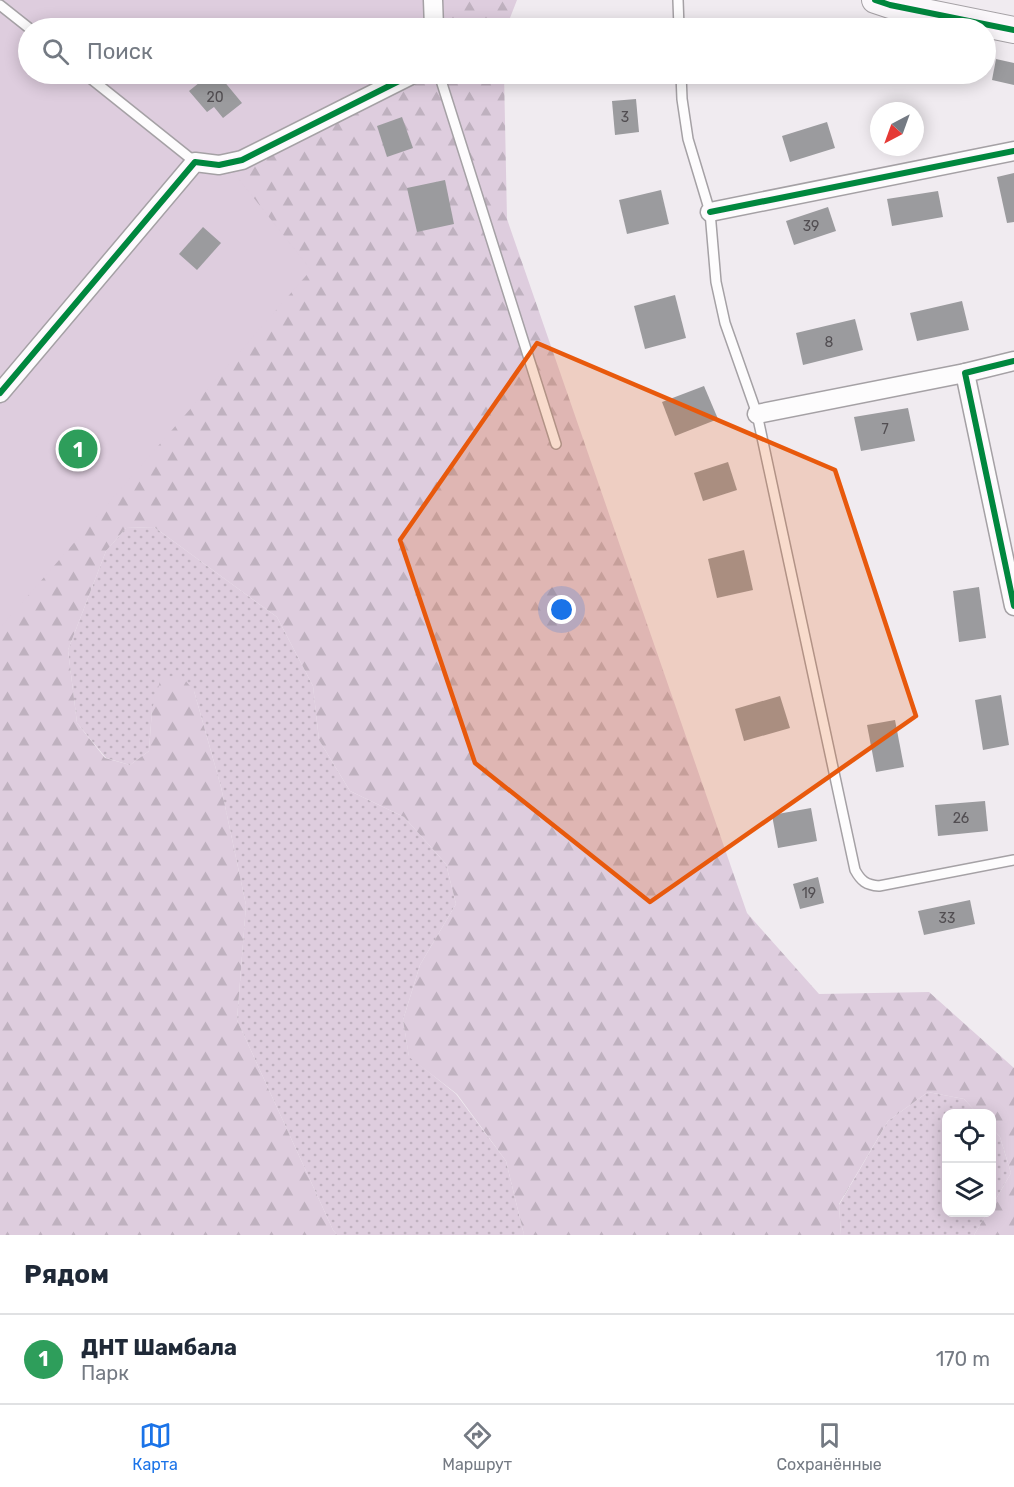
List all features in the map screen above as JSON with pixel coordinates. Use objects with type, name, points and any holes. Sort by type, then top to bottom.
[{"type":"street","points":[[433,0],[434,18]]},
{"type":"street","points":[[875,0],[954,18]]},
{"type":"street","points":[[996,26],[1014,30]]},
{"type":"street","points":[[0,393],[195,162],[219,165],[242,160],[393,84]]},
{"type":"street","points":[[711,212],[1014,151]]},
{"type":"street","points":[[758,414],[965,373],[1014,361]]},
{"type":"street","points":[[965,373],[1014,606]]},
{"type":"lane","points":[[678,0],[679,18]]},
{"type":"lane","points":[[0,5],[18,19]]},
{"type":"lane","points":[[98,84],[195,162]]},
{"type":"lane","points":[[442,84],[556,444]]},
{"type":"lane","points":[[681,84],[688,139],[711,212],[716,282],[722,313],[758,414],[855,870],[860,879],[868,885],[879,886],[1014,860]]},
{"type":"highlighted area","points":[[537,343],[835,470],[916,716],[650,902],[475,763],[400,540]]},
{"type":"green space","points":[[0,0],[517,0],[510,18],[18,18],[18,84],[504,84],[507,219],[747,913],[819,994],[929,992],[1014,1068],[1014,1235],[974,1235],[985,1217],[996,1217],[996,1199],[1011,1173],[1000,1137],[996,1132],[996,1109],[973,1109],[964,1099],[928,1092],[888,1121],[839,1204],[841,1235],[524,1235],[506,1161],[457,1094],[409,1057],[403,1020],[420,965],[456,904],[446,864],[404,817],[350,791],[319,740],[313,686],[277,617],[154,527],[126,528],[106,551],[68,650],[77,723],[105,758],[130,765],[149,751],[152,709],[161,678],[181,675],[194,691],[221,787],[246,905],[237,1020],[337,1235],[0,1235]]},
{"type":"green space","points":[[0,0],[437,0],[437,18],[18,18],[18,84],[409,84],[234,173],[311,270],[0,628]]},
{"type":"green space","points":[[154,527],[277,617],[313,686],[319,740],[350,791],[404,817],[446,864],[456,904],[420,965],[403,1020],[409,1056],[456,1094],[506,1161],[524,1235],[337,1235],[333,1230],[237,1020],[246,905],[221,787],[194,691],[152,709],[149,751],[130,765],[106,758],[77,723],[68,650],[106,551],[126,528]]},
{"type":"green space","points":[[928,1092],[964,1099],[973,1109],[942,1109],[942,1217],[985,1217],[974,1235],[841,1235],[839,1205],[888,1121]]},
{"type":"green space","points":[[996,1132],[1000,1137],[1011,1173],[996,1199]]},
{"type":"building","points":[[996,59],[1014,63],[1014,85],[996,81]]},
{"type":"building","points":[[198,84],[226,84],[242,103],[223,118],[214,107],[207,112],[189,91]]},
{"type":"building","points":[[636,99],[639,132],[615,135],[612,101]]},
{"type":"building","points":[[402,117],[413,148],[387,157],[377,126]]},
{"type":"building","points":[[827,122],[835,148],[790,162],[782,136]]},
{"type":"building","points":[[1014,173],[1014,222],[1007,223],[997,177]]},
{"type":"building","points":[[445,180],[454,224],[417,232],[407,188]]},
{"type":"building","points":[[661,190],[669,224],[627,234],[619,200]]},
{"type":"building","points":[[938,191],[943,217],[892,226],[887,199]]},
{"type":"building","points":[[828,207],[836,231],[794,245],[786,221]]},
{"type":"building","points":[[203,227],[221,243],[197,270],[179,254]]},
{"type":"building","points":[[675,295],[686,338],[645,349],[634,306]]},
{"type":"building","points":[[962,301],[969,330],[917,341],[910,313]]},
{"type":"building","points":[[855,319],[863,350],[803,365],[796,333]]},
{"type":"building","points":[[704,386],[718,419],[675,436],[662,402]]},
{"type":"building","points":[[908,408],[915,441],[861,451],[854,417]]},
{"type":"building","points":[[728,462],[737,490],[703,501],[694,473]]},
{"type":"building","points":[[744,550],[753,590],[717,598],[708,559]]},
{"type":"building","points":[[979,587],[986,638],[959,642],[953,591]]},
{"type":"building","points":[[1001,695],[1009,745],[983,750],[975,700]]},
{"type":"building","points":[[780,696],[790,728],[744,741],[735,709]]},
{"type":"building","points":[[895,720],[904,767],[876,772],[867,725]]},
{"type":"building","points":[[985,801],[988,831],[938,836],[935,805]]},
{"type":"building","points":[[811,808],[817,841],[778,848],[772,815]]},
{"type":"building","points":[[818,877],[824,903],[800,909],[793,884]]},
{"type":"building","points":[[970,900],[975,924],[924,935],[918,911]]},
{"type":"cycle path","points":[[875,0],[954,18]]},
{"type":"cycle path","points":[[996,26],[1014,30]]},
{"type":"cycle path","points":[[0,393],[195,162],[219,165],[242,160],[393,84]]},
{"type":"cycle path","points":[[710,212],[1014,151]]},
{"type":"cycle path","points":[[1014,361],[965,373],[1014,606]]},
{"type":"place","name":"ДНТ Шамбала","points":[[78,449]]}]
